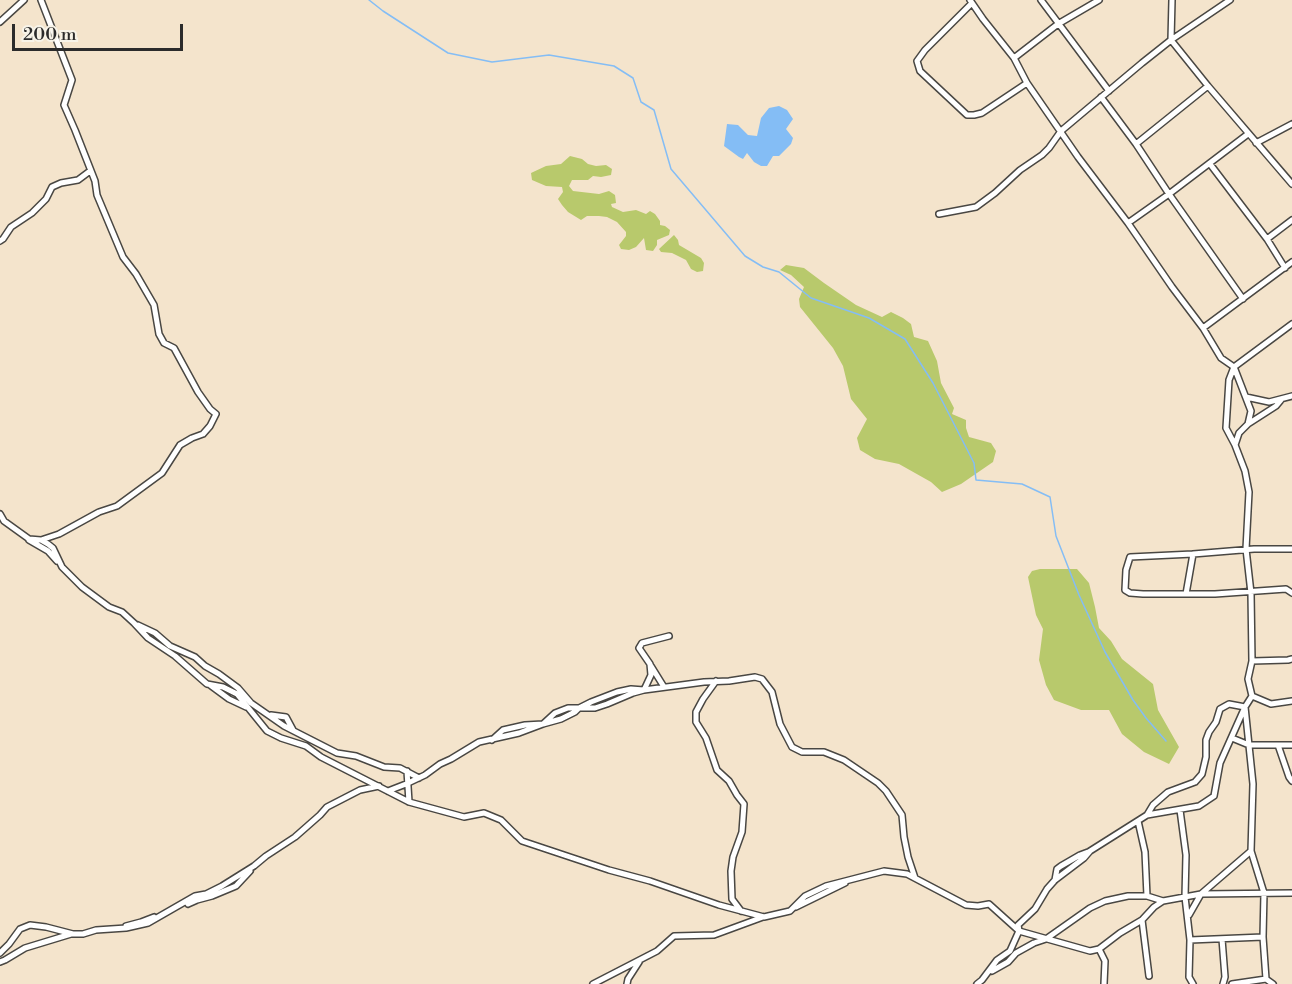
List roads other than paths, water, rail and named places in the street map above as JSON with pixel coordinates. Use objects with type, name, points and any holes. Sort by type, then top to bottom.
[{"type":"street","points":[[0,22],[24,0]]},
{"type":"street","points":[[29,539],[41,540],[58,534],[99,512],[117,506],[162,473],[180,445],[203,434],[216,414],[198,392],[174,348],[164,343],[159,333],[154,305],[123,257],[96,195],[95,181],[64,105],[72,80],[41,0]]},
{"type":"street","points":[[1041,0],[1109,91]]},
{"type":"street","points":[[1014,58],[1058,24],[1099,0]]},
{"type":"street","points":[[1172,0],[1171,40],[1292,184]]},
{"type":"street","points":[[939,214],[975,207],[995,193],[1020,170],[1042,155],[1061,131],[1101,97],[1171,40],[1230,0]]},
{"type":"street","points":[[1027,83],[982,112],[967,115],[920,71],[918,60],[971,2],[1014,58],[1027,83],[1078,157],[1203,328],[1221,358],[1234,367],[1251,411],[1248,424]]},
{"type":"street","points":[[1136,144],[1208,86]]},
{"type":"street","points":[[1101,97],[1243,298]]},
{"type":"street","points":[[1256,143],[1292,124]]},
{"type":"street","points":[[1128,223],[1248,134]]},
{"type":"street","points":[[1210,164],[1267,239],[1285,268]]},
{"type":"street","points":[[0,241],[11,227],[32,213],[46,199],[52,187],[78,180],[90,171]]},
{"type":"street","points":[[1267,239],[1292,220]]},
{"type":"street","points":[[1203,328],[1292,262]]},
{"type":"street","points":[[980,982],[997,960],[1010,951],[1019,931],[1018,926],[1035,909],[1047,889],[1090,851],[1147,815],[1198,806],[1214,796],[1220,763],[1252,696],[1248,679],[1252,661],[1251,592],[1246,549],[1249,492],[1245,471],[1226,428],[1229,380],[1234,367],[1292,324]]},
{"type":"street","points":[[1246,397],[1269,402],[1292,396]]},
{"type":"street","points":[[1234,445],[1239,433],[1248,424],[1276,406],[1282,399]]},
{"type":"street","points":[[1,518],[48,551],[82,586],[109,607],[122,612],[148,638],[176,656],[207,684],[223,687],[237,694],[267,731],[306,746],[321,757],[409,802],[464,818],[484,813],[501,820],[522,841],[719,905],[764,917]]},
{"type":"street","points":[[41,540],[53,548],[62,567]]},
{"type":"street","points":[[1292,549],[1246,549],[1130,557],[1126,570],[1125,590],[1130,593],[1186,594],[1286,589],[1292,593]]},
{"type":"street","points":[[1186,594],[1193,554]]},
{"type":"street","points":[[134,623],[155,633],[170,646],[195,657],[238,688],[250,703],[268,714],[286,717],[294,731],[337,753],[400,768],[419,778]]},
{"type":"street","points":[[664,687],[639,648],[642,643],[669,636]]},
{"type":"street","points":[[1252,661],[1292,659]]},
{"type":"street","points":[[644,690],[651,675],[650,664]]},
{"type":"street","points":[[388,790],[419,778],[479,742],[519,734],[543,724],[555,713],[568,708],[599,706],[644,690],[729,681],[754,676],[762,679],[772,692],[780,724],[792,747],[802,752],[824,752],[844,760],[886,791],[902,814],[908,857],[915,879]]},
{"type":"street","points":[[716,681],[696,712],[696,722],[706,738],[717,770],[729,782],[744,804],[742,832],[733,857],[731,871],[732,899],[741,911]]},
{"type":"street","points":[[1252,696],[1271,704],[1292,702]]},
{"type":"street","points":[[1147,815],[1153,805],[1168,792],[1195,782],[1202,774],[1206,757],[1206,740],[1216,722],[1220,708],[1229,704],[1245,707]]},
{"type":"street","points":[[1245,707],[1253,783],[1251,851],[1264,893],[1263,937],[1266,980]]},
{"type":"street","points":[[1232,738],[1249,745],[1292,745]]},
{"type":"street","points":[[1278,745],[1292,781]]},
{"type":"street","points":[[407,771],[406,784],[409,802]]},
{"type":"street","points":[[0,962],[25,948],[72,934],[119,929],[197,900],[212,897],[236,886],[266,855],[295,837],[327,807],[360,790],[379,786]]},
{"type":"street","points":[[1180,810],[1186,855],[1185,897],[1190,940],[1189,977],[1193,984]]},
{"type":"street","points":[[1138,821],[1145,852],[1147,896]]},
{"type":"street","points":[[1188,916],[1201,894],[1251,851]]},
{"type":"street","points":[[592,984],[657,951],[674,936],[714,935],[764,917],[790,911],[805,896],[826,886],[884,871],[907,874],[966,905],[989,904],[1019,931],[1090,951],[1099,949],[1142,920],[1163,901],[1201,894],[1292,893]]},
{"type":"street","points":[[980,982],[996,968],[1008,962],[1016,953],[1047,939],[1090,908],[1105,901],[1128,896],[1147,896],[1163,901]]},
{"type":"street","points":[[1142,920],[1149,976]]},
{"type":"street","points":[[0,953],[20,929],[30,925],[72,934]]},
{"type":"street","points":[[1190,940],[1263,937]]},
{"type":"street","points":[[1222,939],[1225,977],[1223,984]]},
{"type":"street","points":[[1099,949],[1105,961],[1104,984]]},
{"type":"street","points":[[627,984],[641,960]]},
{"type":"street","points":[[1232,984],[1266,980],[1273,984]]},
{"type":"water","points":[[779,106],[787,110],[793,119],[786,129],[793,138],[791,144],[779,156],[773,156],[767,166],[754,162],[747,153],[743,159],[724,146],[727,124],[738,125],[748,135],[757,136],[761,118],[769,108]]},
{"type":"waterway","points":[[369,0],[448,53],[492,62],[549,55],[614,66],[633,78],[641,102],[654,110],[671,169],[745,256],[763,267],[779,272],[811,298],[869,318],[905,339],[933,383],[974,463],[976,480],[1022,484],[1050,497],[1056,536],[1105,652],[1133,700],[1166,741]]}]
